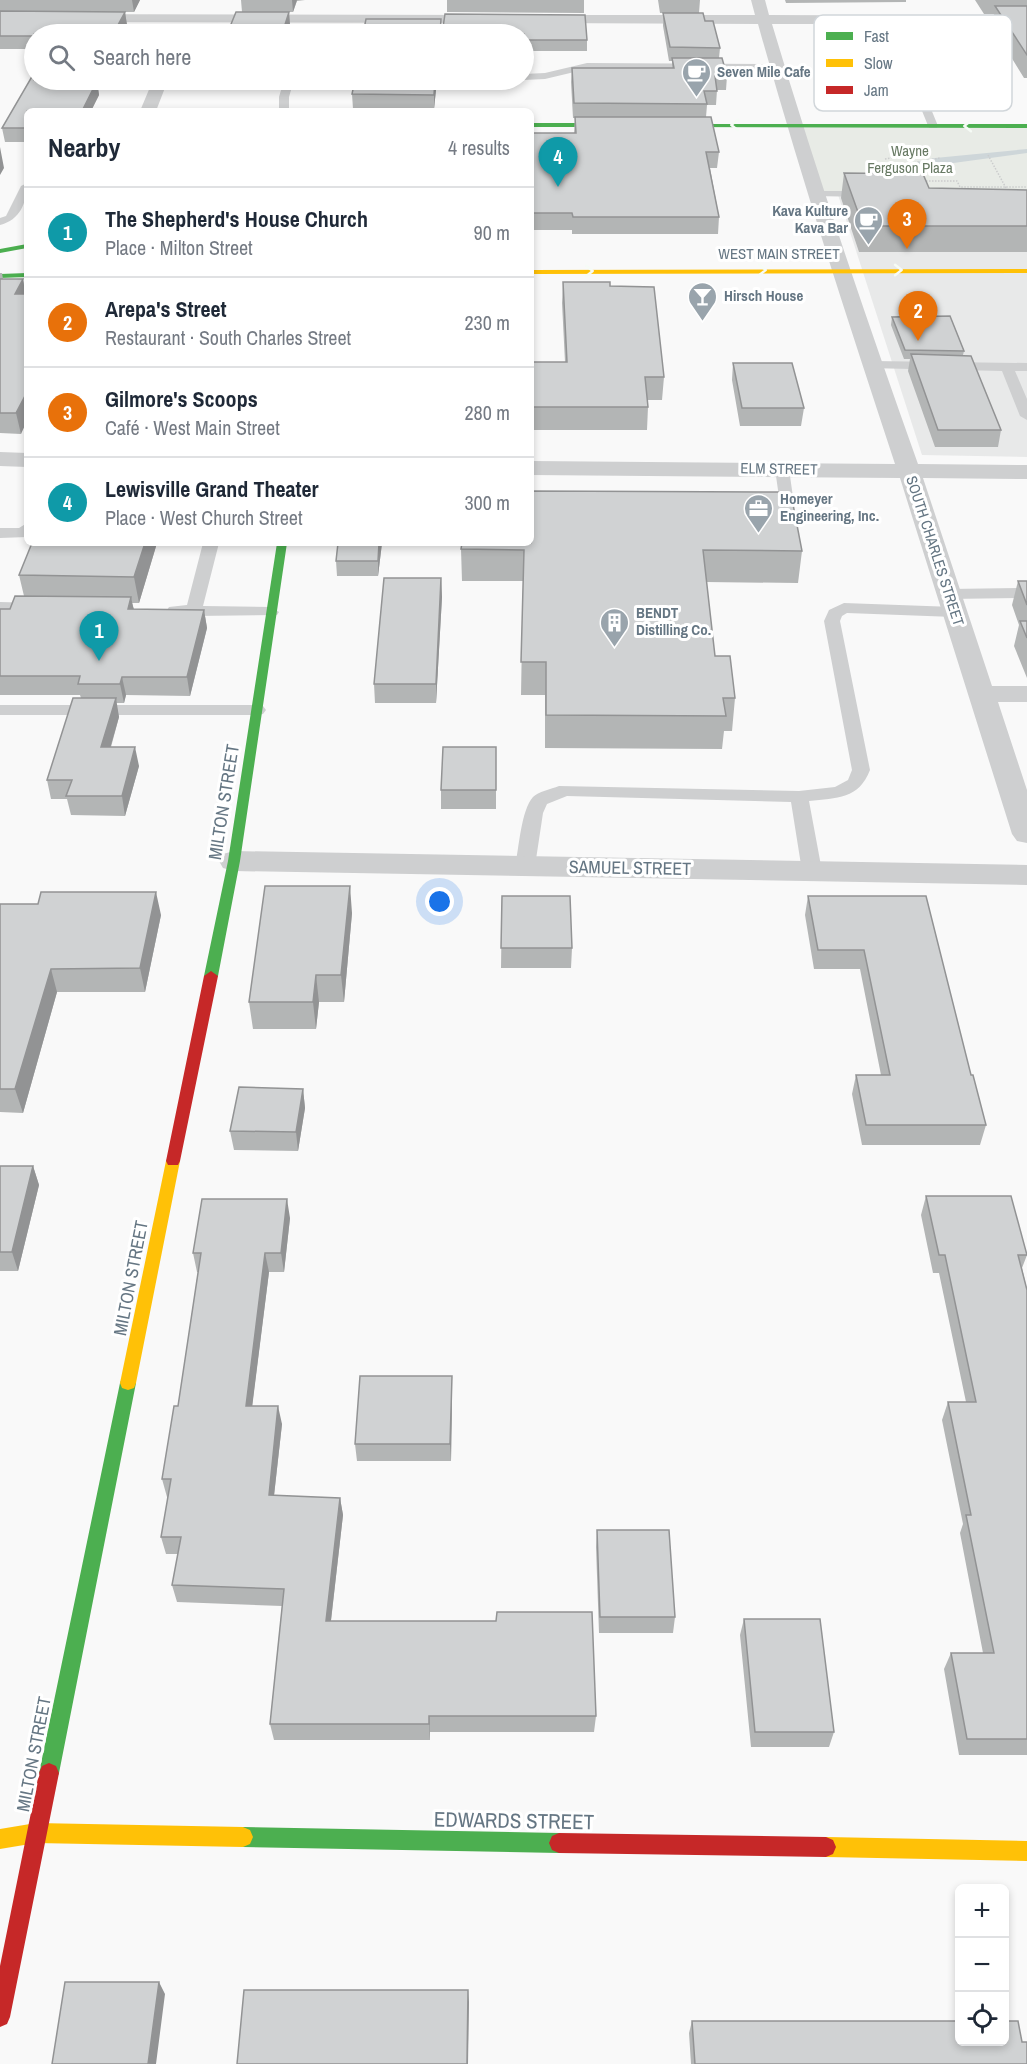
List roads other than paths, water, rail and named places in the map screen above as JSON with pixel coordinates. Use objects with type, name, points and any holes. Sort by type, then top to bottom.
[{"type":"street","points":[[180,24],[188,0]]},
{"type":"street","name":"SOUTH CHARLES STREET","points":[[758,0],[794,126],[840,270],[983,694],[1027,834]]},
{"type":"street","points":[[0,18],[503,19]]},
{"type":"street","points":[[527,19],[814,19]]},
{"type":"street","points":[[1012,20],[1027,20]]},
{"type":"street","points":[[149,108],[156,90]]},
{"type":"street","points":[[534,125],[1027,126]]},
{"type":"street","points":[[0,251],[24,247]]},
{"type":"street","name":"WEST MAIN STREET","points":[[534,272],[1027,271]]},
{"type":"street","points":[[0,276],[24,275]]},
{"type":"street","points":[[0,459],[24,460]]},
{"type":"street","name":"ELM STREET","points":[[534,468],[782,469],[1026,475]]},
{"type":"street","name":"MILTON STREET","points":[[0,2017],[234,861],[282,546]]},
{"type":"street","points":[[983,694],[1027,694]]},
{"type":"street","name":"SAMUEL STREET","points":[[234,861],[1027,875]]},
{"type":"street","name":"EDWARDS STREET","points":[[0,1839],[36,1833],[1027,1851]]},
{"type":"lane","points":[[534,77],[587,66],[778,67]]},
{"type":"lane","points":[[284,108],[286,90]]},
{"type":"lane","points":[[927,111],[933,126]]},
{"type":"lane","points":[[0,222],[10,218],[24,192]]},
{"type":"lane","points":[[816,194],[885,194]]},
{"type":"lane","points":[[872,365],[1027,367]]},
{"type":"lane","points":[[1007,367],[1027,416]]},
{"type":"lane","points":[[750,507],[772,507],[783,503],[786,497],[782,469]]},
{"type":"lane","points":[[0,533],[24,533]]},
{"type":"lane","points":[[194,610],[210,546]]},
{"type":"lane","points":[[525,866],[534,813],[540,800],[565,790],[799,797],[839,792],[856,783],[861,770],[832,621],[835,614],[844,608],[952,603],[1027,593]]},
{"type":"lane","points":[[0,607],[57,608]]},
{"type":"lane","points":[[160,610],[272,612]]},
{"type":"lane","points":[[0,711],[256,711]]},
{"type":"lane","points":[[799,797],[812,871]]},
{"type":"place","name":"Seven Mile Cafe","points":[[696,98]]},
{"type":"place","name":"Lewisville Grand Theater","points":[[558,187]]},
{"type":"place","name":"Kava Kulture Kava Bar","points":[[869,246]]},
{"type":"place","name":"Gilmore's Scoops","points":[[907,249]]},
{"type":"place","name":"Hirsch House","points":[[703,322]]},
{"type":"place","name":"Arepa's Street","points":[[918,341]]},
{"type":"place","name":"Homeyer Engineering, Inc.","points":[[759,534]]},
{"type":"place","name":"BENDT Distilling Co.","points":[[615,648]]},
{"type":"place","name":"The Shepherd's House Church","points":[[99,661]]},
{"type":"park label","name":"Wayne Ferguson Plaza","points":[[910,160]]}]
